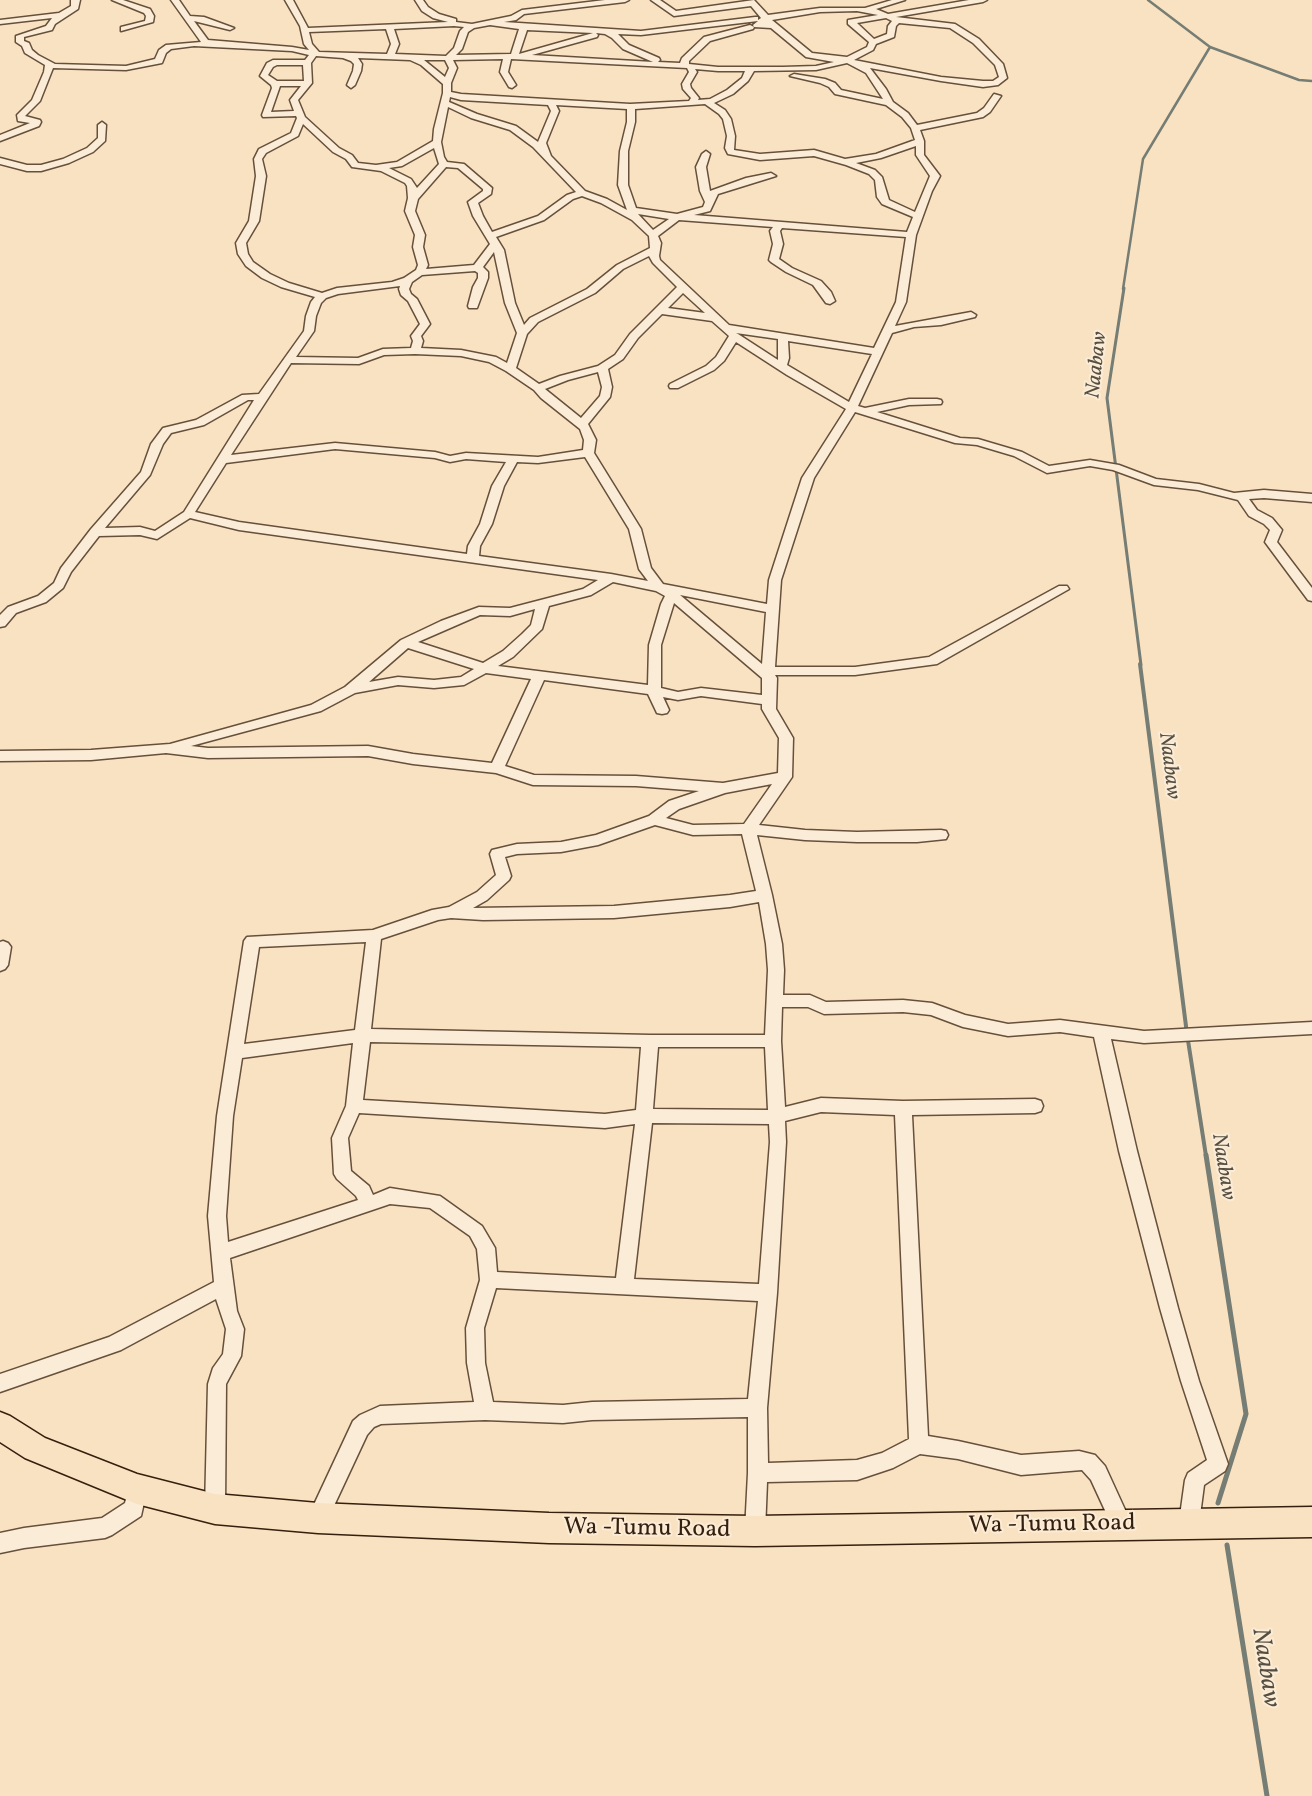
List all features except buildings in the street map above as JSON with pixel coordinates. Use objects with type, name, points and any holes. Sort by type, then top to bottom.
[{"type":"highway","name":"Wa -Tumu Road","points":[[0,1426],[35,1448],[137,1489],[214,1509],[318,1518],[549,1528],[755,1532],[1312,1522]]},
{"type":"street","points":[[76,0],[74,1],[75,7],[60,15],[51,23],[50,28],[20,36],[20,42],[26,45],[28,51],[35,57],[54,66],[126,68],[159,61],[162,52],[169,47],[211,44],[315,52],[324,56],[448,58],[513,56],[751,69],[816,68],[848,60],[870,48],[873,42],[892,35],[892,26],[897,20]]},
{"type":"street","points":[[116,0],[147,11],[150,16],[149,22],[124,29]]},
{"type":"street","points":[[175,0],[189,18],[196,32],[205,42],[211,44]]},
{"type":"street","points":[[289,0],[306,30],[308,44],[315,52]]},
{"type":"street","points":[[419,0],[425,9],[436,16],[472,26]]},
{"type":"street","points":[[448,58],[458,49],[464,31],[472,26],[513,18],[522,12],[625,0]]},
{"type":"street","points":[[655,0],[674,14],[752,4]]},
{"type":"street","points":[[756,22],[751,10],[752,4],[750,0],[773,26],[809,54],[941,79],[983,84],[995,83],[1003,78],[999,64],[976,41],[952,26],[897,20],[867,10]]},
{"type":"street","points":[[692,103],[695,98],[687,89],[686,84],[693,72],[687,66],[685,60],[707,39],[766,18],[820,10],[867,10],[901,0]]},
{"type":"street","points":[[851,22],[983,0]]},
{"type":"street","points":[[818,1],[851,22],[873,42]]},
{"type":"street","points":[[540,27],[545,20],[547,8]]},
{"type":"street","points":[[0,22],[60,15]]},
{"type":"street","points":[[189,18],[201,19],[230,28]]},
{"type":"street","points":[[486,22],[524,27],[641,33],[756,22],[773,26]]},
{"type":"street","points":[[306,30],[462,24]]},
{"type":"street","points":[[389,27],[395,44],[390,56]]},
{"type":"street","points":[[512,86],[504,72],[513,56],[524,27]]},
{"type":"street","points":[[513,56],[584,39],[603,31],[615,36],[626,47],[667,65]]},
{"type":"street","points":[[458,49],[462,58]]},
{"type":"street","points":[[299,115],[266,115],[283,100],[308,84],[307,63],[315,52]]},
{"type":"street","points":[[345,56],[354,59],[358,64],[351,85]]},
{"type":"street","points":[[410,56],[424,63],[447,88],[461,97],[630,107],[708,102],[718,99],[730,92],[745,79],[751,69]]},
{"type":"street","points":[[448,58],[453,68]]},
{"type":"street","points":[[444,164],[440,157],[437,142],[438,129],[453,68],[462,58]]},
{"type":"street","points":[[307,63],[276,62],[270,65],[264,76],[274,84],[283,100],[336,150],[349,157],[355,165],[391,172],[408,181],[412,186],[413,198],[410,211],[420,235],[418,247],[423,265],[420,272]]},
{"type":"street","points":[[0,138],[36,124],[37,122],[21,119],[21,115],[36,101],[48,72],[49,63]]},
{"type":"street","points":[[858,63],[869,70],[889,103]]},
{"type":"street","points":[[755,1532],[758,1473],[757,1408],[768,1292],[778,1142],[773,1041],[776,970],[774,944],[765,895],[748,829],[785,777],[786,738],[769,709],[768,658],[775,580],[808,478],[858,410],[879,352],[901,302],[911,235],[926,191],[935,176],[920,155],[920,141],[915,128],[905,115],[889,103],[838,92],[832,84],[822,80],[796,76],[783,69]]},
{"type":"street","points":[[274,84],[308,84]]},
{"type":"street","points":[[915,128],[980,115],[987,110],[997,96]]},
{"type":"street","points":[[547,156],[542,143],[555,111],[550,101]]},
{"type":"street","points":[[708,102],[722,112],[727,119],[731,136],[729,148],[731,152],[760,157],[814,153],[862,167],[879,179],[882,197],[886,202],[918,216]]},
{"type":"street","points":[[445,103],[474,116],[513,128],[547,156],[582,193],[633,214],[911,235]]},
{"type":"street","points":[[630,107],[632,111],[624,151],[623,185],[633,214],[653,235],[656,242],[654,249],[656,262],[734,336],[781,366],[858,410],[958,441],[978,442],[1018,454],[1048,470],[1090,463],[1115,467],[1154,482],[1199,487],[1234,497],[1264,494],[1312,498]]},
{"type":"street","points":[[299,115],[295,134],[262,151],[258,159],[261,176],[254,221],[241,243],[243,254],[249,264],[266,276],[285,285],[322,296]]},
{"type":"street","points":[[0,161],[26,168],[41,168],[66,161],[90,150],[102,139],[102,125]]},
{"type":"street","points":[[845,162],[878,156],[920,141]]},
{"type":"street","points":[[375,168],[399,164],[437,142]]},
{"type":"street","points":[[706,154],[701,167],[705,191],[710,202]]},
{"type":"street","points":[[413,198],[444,164]]},
{"type":"street","points":[[444,164],[461,166],[487,188],[488,192],[473,202],[478,216],[494,239],[501,258],[510,303],[522,333]]},
{"type":"street","points":[[653,235],[677,217],[707,209],[714,192],[771,176]]},
{"type":"street","points":[[477,268],[494,239],[542,218],[570,197],[582,193]]},
{"type":"street","points":[[778,225],[774,231],[778,244],[774,260],[788,270],[818,284],[827,294],[830,301]]},
{"type":"street","points":[[510,369],[522,333],[534,320],[591,291],[620,267],[654,249]]},
{"type":"street","points":[[95,532],[140,531],[157,535],[188,514],[262,397],[309,331],[311,316],[316,302],[322,296],[337,291],[393,285],[408,280],[420,272],[477,268],[482,272],[483,278],[472,306]]},
{"type":"street","points":[[408,280],[404,289],[406,295],[412,299],[425,324],[416,336],[418,341],[415,351]]},
{"type":"street","points":[[538,388],[564,378],[602,368],[619,358],[634,336],[683,287]]},
{"type":"street","points":[[659,310],[715,318]]},
{"type":"street","points":[[888,331],[914,324],[941,322],[971,315]]},
{"type":"street","points":[[725,328],[879,352]]},
{"type":"street","points":[[674,386],[710,368],[720,359],[734,336]]},
{"type":"street","points":[[781,366],[784,358],[783,336]]},
{"type":"street","points":[[288,360],[360,361],[383,352],[415,351],[461,353],[492,359],[510,369],[538,388],[582,424],[590,440],[588,453],[635,529],[645,569],[659,587],[672,595],[769,675],[855,671],[932,661],[1064,589]]},
{"type":"street","points":[[582,424],[606,396],[607,387],[602,368]]},
{"type":"street","points":[[0,623],[12,610],[42,599],[59,585],[65,571],[95,532],[146,473],[158,444],[167,430],[200,423],[246,397],[262,397]]},
{"type":"street","points":[[858,410],[909,402],[937,402]]},
{"type":"street","points":[[222,460],[336,446],[435,455],[450,459],[466,456],[538,460],[588,453]]},
{"type":"street","points":[[472,558],[474,546],[486,524],[498,486],[513,459]]},
{"type":"street","points":[[1242,496],[1253,513],[1268,521],[1276,530],[1271,542],[1312,597]]},
{"type":"street","points":[[188,514],[238,526],[611,578],[772,609]]},
{"type":"street","points":[[0,756],[90,755],[166,748],[316,708],[350,690],[406,643],[479,612],[510,612],[587,592],[611,578]]},
{"type":"street","points":[[662,710],[654,691],[655,645],[667,604],[672,595]]},
{"type":"street","points":[[350,690],[398,681],[434,684],[464,681],[508,654],[527,637],[537,626],[543,603]]},
{"type":"street","points":[[406,643],[485,668],[638,687],[678,696],[701,692],[769,700]]},
{"type":"street","points":[[497,768],[539,676]]},
{"type":"street","points":[[166,748],[208,753],[368,751],[413,759],[497,768],[533,780],[636,781],[723,788]]},
{"type":"street","points":[[451,912],[482,896],[504,876],[497,854],[516,849],[561,848],[598,840],[654,820],[674,805],[723,788],[785,777]]},
{"type":"street","points":[[654,820],[693,830],[748,829],[805,835],[857,837],[941,835]]},
{"type":"street","points":[[214,1509],[218,1379],[232,1356],[236,1330],[228,1311],[223,1286],[217,1216],[225,1116],[252,941],[374,936],[436,914],[451,912],[482,914],[614,912],[730,901],[765,895]]},
{"type":"street","points":[[368,1204],[363,1191],[343,1174],[340,1138],[354,1106],[374,936]]},
{"type":"street","points":[[0,965],[3,947]]},
{"type":"street","points":[[774,1000],[810,1001],[824,1008],[903,1006],[932,1009],[964,1021],[1008,1030],[1060,1026],[1144,1036],[1312,1028]]},
{"type":"street","points":[[1101,1032],[1128,1152],[1169,1308],[1190,1381],[1218,1464],[1196,1480],[1189,1523]]},
{"type":"street","points":[[235,1052],[363,1035],[650,1041],[773,1041]]},
{"type":"street","points":[[624,1287],[644,1116],[650,1041]]},
{"type":"street","points":[[354,1106],[606,1121],[644,1116],[777,1117],[796,1110],[821,1105],[903,1108],[1034,1106]]},
{"type":"street","points":[[903,1108],[919,1444]]},
{"type":"street","points":[[220,1252],[326,1219],[390,1196],[434,1201],[476,1231],[486,1248],[489,1280],[475,1328],[476,1363],[485,1411]]},
{"type":"street","points":[[489,1280],[768,1292]]},
{"type":"street","points":[[0,1383],[114,1344],[223,1286]]},
{"type":"street","points":[[318,1518],[360,1428],[367,1421],[380,1415],[485,1411],[564,1414],[592,1411],[757,1408]]},
{"type":"street","points":[[758,1473],[857,1470],[886,1461],[919,1444],[958,1450],[1021,1465],[1079,1460],[1088,1462],[1098,1473],[1122,1525]]},
{"type":"street","points":[[0,1543],[24,1538],[105,1528],[134,1509],[137,1489]]},
{"type":"waterway","points":[[1148,0],[1210,47]]},
{"type":"waterway","name":"Naabaw","points":[[1123,289],[1143,159],[1210,47]]},
{"type":"waterway","points":[[1210,47],[1299,80],[1312,81]]},
{"type":"waterway","name":"Naabaw","points":[[1124,288],[1107,398],[1141,665]]},
{"type":"waterway","name":"Naabaw","points":[[1140,664],[1187,1034],[1206,1156]]},
{"type":"waterway","name":"Naabaw","points":[[1206,1155],[1246,1414],[1218,1503]]},
{"type":"waterway","name":"Naabaw","points":[[1227,1545],[1267,1796]]}]
